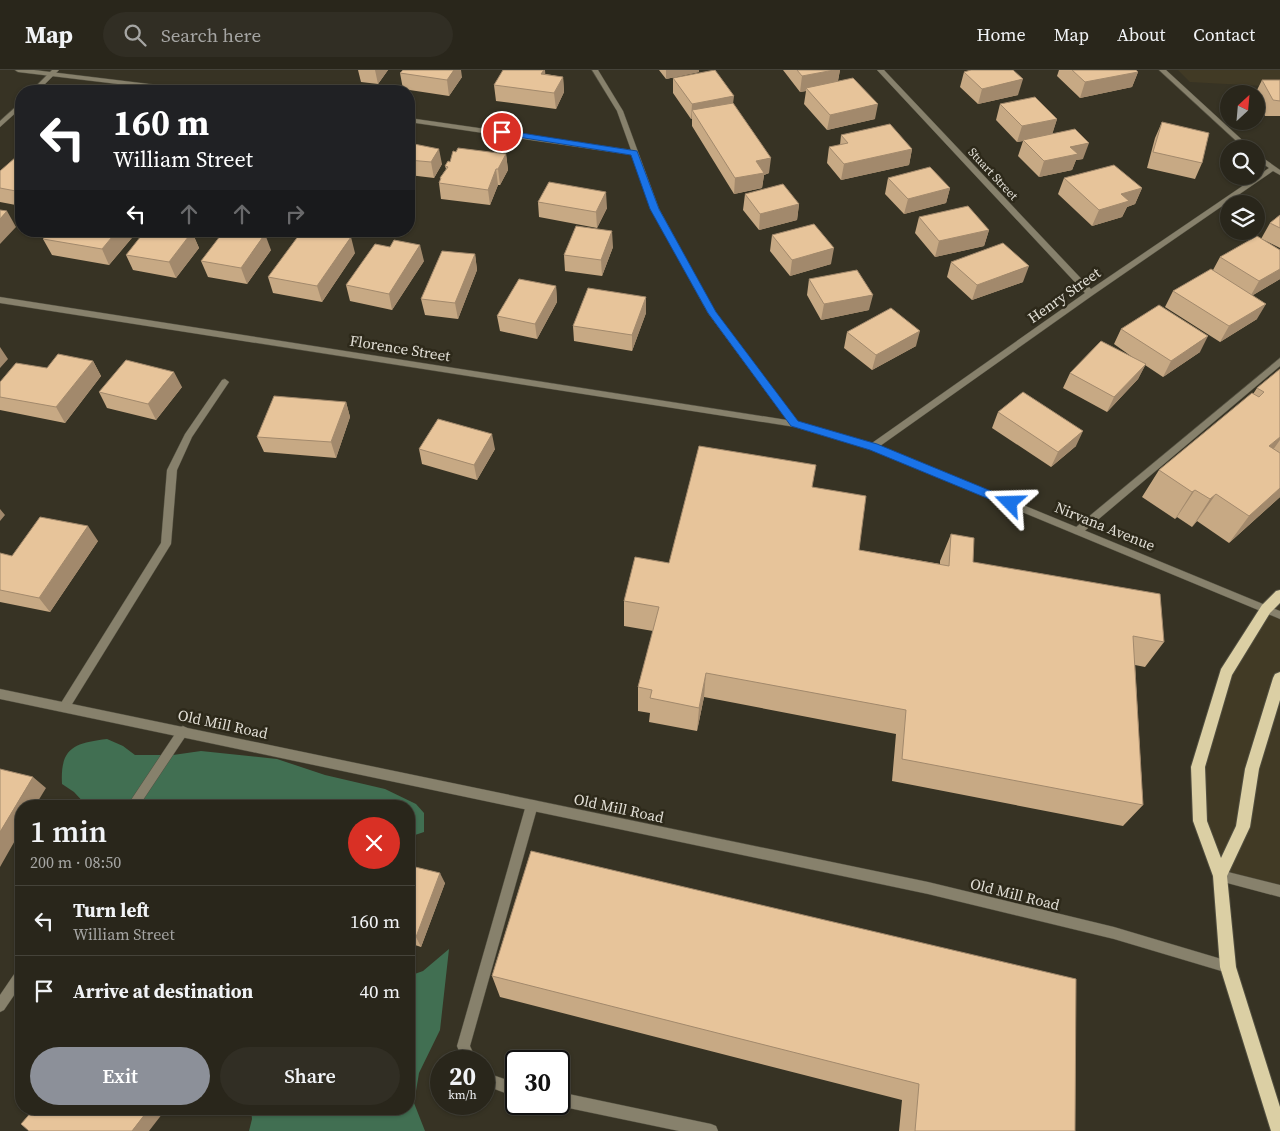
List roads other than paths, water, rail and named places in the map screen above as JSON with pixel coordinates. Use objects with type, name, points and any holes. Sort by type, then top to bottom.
[{"type":"main road","points":[[1279,1131],[1228,967],[1220,876],[1200,821],[1198,766],[1226,673],[1266,609],[1280,595]]},
{"type":"main road","points":[[1220,876],[1243,827],[1252,769],[1280,678]]},
{"type":"street","points":[[18,70],[54,72],[147,85]]},
{"type":"street","points":[[596,70],[620,111],[654,209],[712,313],[795,424]]},
{"type":"street","name":"Stuart Street","points":[[880,70],[1090,293]]},
{"type":"street","points":[[1162,70],[1239,140]]},
{"type":"street","points":[[40,85],[54,72]]},
{"type":"street","points":[[0,125],[15,110]]},
{"type":"street","points":[[415,121],[634,153]]},
{"type":"street","points":[[1265,162],[1276,171]]},
{"type":"street","name":"Henry Street","points":[[873,447],[1090,293],[1276,171]]},
{"type":"street","name":"Florence Street","points":[[0,300],[795,424]]},
{"type":"street","points":[[1078,531],[1280,362]]},
{"type":"street","points":[[65,706],[166,544],[172,470],[188,436],[225,382]]},
{"type":"street","name":"Nirvana Avenue","points":[[795,424],[873,447],[1280,615]]},
{"type":"street","name":"Old Mill Road","points":[[0,694],[65,706],[928,888],[1114,933],[1228,967]]},
{"type":"street","points":[[136,800],[183,731]]},
{"type":"street","points":[[465,1050],[463,1046],[532,804]]},
{"type":"street","points":[[1220,876],[1280,891]]},
{"type":"street","points":[[0,1006],[15,983]]},
{"type":"street","points":[[570,1101],[712,1131]]}]
